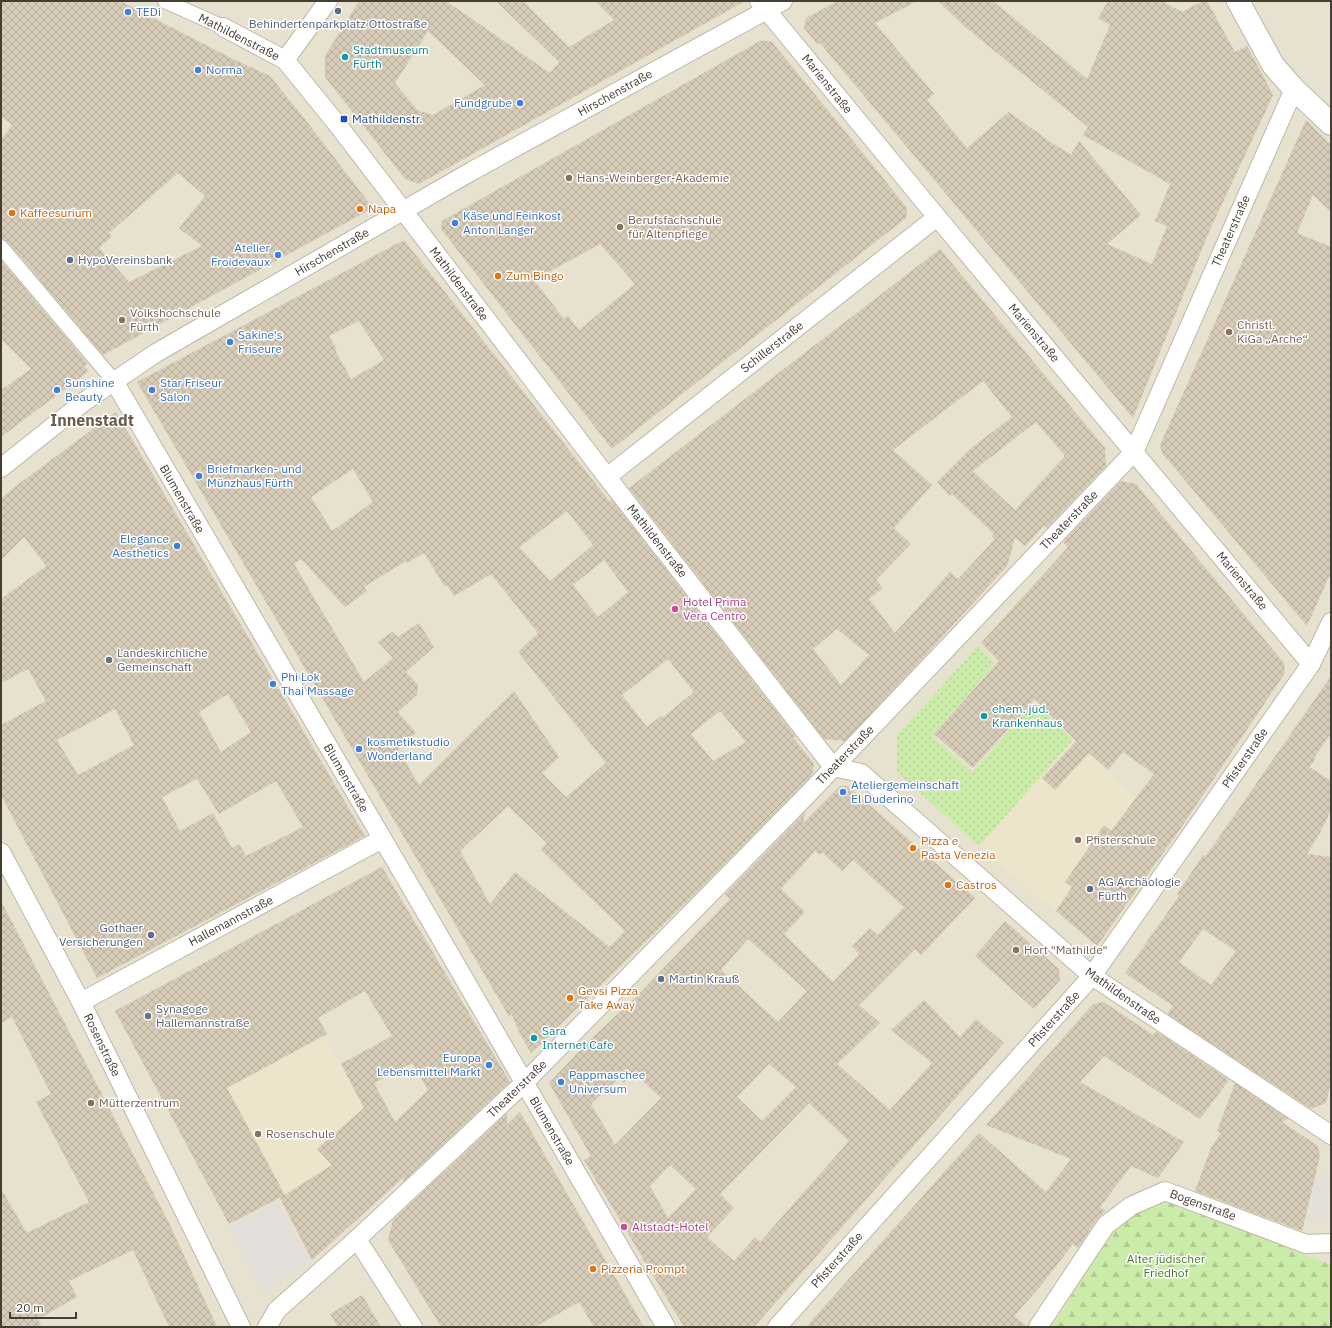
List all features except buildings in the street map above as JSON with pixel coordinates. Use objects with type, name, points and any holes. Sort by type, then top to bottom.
[{"type":"street","name":"Mathildenstraße","points":[[165,1],[223,27],[285,60],[337,124],[607,477],[833,767],[861,773],[1092,976],[1331,1135]]},
{"type":"street","points":[[285,60],[328,1]]},
{"type":"street","name":"Hirschenstraße","points":[[1,468],[85,401],[156,353],[763,5],[783,1]]},
{"type":"street","points":[[1238,1],[1273,65],[1294,89],[1331,124]]},
{"type":"street","name":"Marienstraße","points":[[763,5],[937,217],[1311,664]]},
{"type":"street","name":"Theaterstraße","points":[[266,1327],[277,1310],[357,1239],[524,1083],[833,767],[1134,452],[1294,89]]},
{"type":"street","name":"Schillerstraße","points":[[607,477],[937,217]]},
{"type":"street","name":"Blumenstraße","points":[[1,247],[114,381],[426,913],[666,1327]]},
{"type":"street","name":"Pfisterstraße","points":[[777,1327],[1092,976],[1311,664],[1331,622]]},
{"type":"street","name":"Hallemannstraße","points":[[80,1002],[382,840]]},
{"type":"street","name":"Rosenstraße","points":[[1,852],[80,1002],[241,1327]]},
{"type":"street","name":"Bogenstraße","points":[[1038,1327],[1106,1225],[1131,1206],[1165,1191],[1306,1244],[1331,1243]]},
{"type":"street","points":[[357,1239],[413,1327]]},
{"type":"shaded area","points":[[1,1],[1331,1],[1331,1327],[1,1327]]},
{"type":"shaded area","name":"Pfisterschule","points":[[1073,740],[1176,834],[1097,947],[979,846]]},
{"type":"shaded area","name":"Rosenschule","points":[[324,1035],[364,1108],[317,1149],[331,1164],[285,1195],[229,1224],[172,1118]]},
{"type":"shaded area","points":[[1331,1172],[1331,1189],[1324,1219],[1306,1222],[1317,1176]]},
{"type":"shaded area","points":[[277,1201],[309,1260],[264,1293],[230,1227]]},
{"type":"green space","points":[[978,646],[995,663],[932,736],[972,772],[1035,702],[1073,740],[979,846],[897,772],[897,736]]},
{"type":"green space","name":"Alter jüdischer Friedhof","points":[[1164,1199],[1331,1265],[1331,1327],[1052,1327],[1113,1229],[1135,1213]]},
{"type":"place","name":"Behindertenparkplatz Ottostraße","points":[[338,11]]},
{"type":"place","name":"TEDi","points":[[128,12]]},
{"type":"place","name":"Stadtmuseum Fürth","points":[[345,57]]},
{"type":"place","name":"Norma","points":[[198,70]]},
{"type":"place","name":"Fundgrube","points":[[520,103]]},
{"type":"place","name":"Mathildenstr.","points":[[344,119]]},
{"type":"place","name":"Hans-Weinberger-Akademie","points":[[569,178]]},
{"type":"place","name":"Napa","points":[[360,209]]},
{"type":"place","name":"Kaffeesurium","points":[[12,213]]},
{"type":"place","name":"Käse und Feinkost Anton Langer","points":[[455,223]]},
{"type":"place","name":"Berufsfachschule für Altenpflege","points":[[620,227]]},
{"type":"place","name":"Atelier Froidevaux","points":[[278,255]]},
{"type":"place","name":"HypoVereinsbank","points":[[70,260]]},
{"type":"place","name":"Zum Bingo","points":[[498,276]]},
{"type":"place","name":"Volkshochschule Fürth","points":[[122,320]]},
{"type":"place","name":"Christl. KiGa „Arche“","points":[[1229,332]]},
{"type":"place","name":"Sakine's Friseure","points":[[230,342]]},
{"type":"place","name":"Sunshine Beauty","points":[[57,390]]},
{"type":"place","name":"Star Friseur Salon","points":[[152,390]]},
{"type":"place","name":"Briefmarken- und Münzhaus Fürth","points":[[199,476]]},
{"type":"place","name":"Elegance Aesthetics","points":[[177,546]]},
{"type":"place","name":"Hotel Prima Vera Centro","points":[[675,609]]},
{"type":"place","name":"Landeskirchliche Gemeinschaft","points":[[109,660]]},
{"type":"place","name":"Phi Lok Thai Massage","points":[[273,684]]},
{"type":"place","name":"ehem. jüd. Krankenhaus","points":[[984,716]]},
{"type":"place","name":"kosmetikstudio Wonderland","points":[[359,749]]},
{"type":"place","name":"Ateliergemeinschaft El Duderino","points":[[843,792]]},
{"type":"place","name":"Pfisterschule","points":[[1078,840]]},
{"type":"place","name":"Pizza e Pasta Venezia","points":[[913,848]]},
{"type":"place","name":"Castros","points":[[948,885]]},
{"type":"place","name":"AG Archäologie Fürth","points":[[1090,889]]},
{"type":"place","name":"Gothaer Versicherungen","points":[[151,935]]},
{"type":"place","name":"Hort \"Mathilde\"","points":[[1016,950]]},
{"type":"place","name":"Martin Krauß","points":[[661,979]]},
{"type":"place","name":"Gevsi Pizza Take Away","points":[[570,998]]},
{"type":"place","name":"Synagoge Hallemannstraße","points":[[148,1016]]},
{"type":"place","name":"Sara Internet Cafe","points":[[534,1038]]},
{"type":"place","name":"Europa Lebensmittel Markt","points":[[489,1065]]},
{"type":"place","name":"Pappmaschee Universum","points":[[561,1082]]},
{"type":"place","name":"Mütterzentrum","points":[[91,1103]]},
{"type":"place","name":"Rosenschule","points":[[258,1134]]},
{"type":"place","name":"Altstadt-Hotel","points":[[624,1227]]},
{"type":"place","name":"Pizzeria Prompt","points":[[593,1269]]},
{"type":"district","name":"Innenstadt","points":[[92,420]]}]
